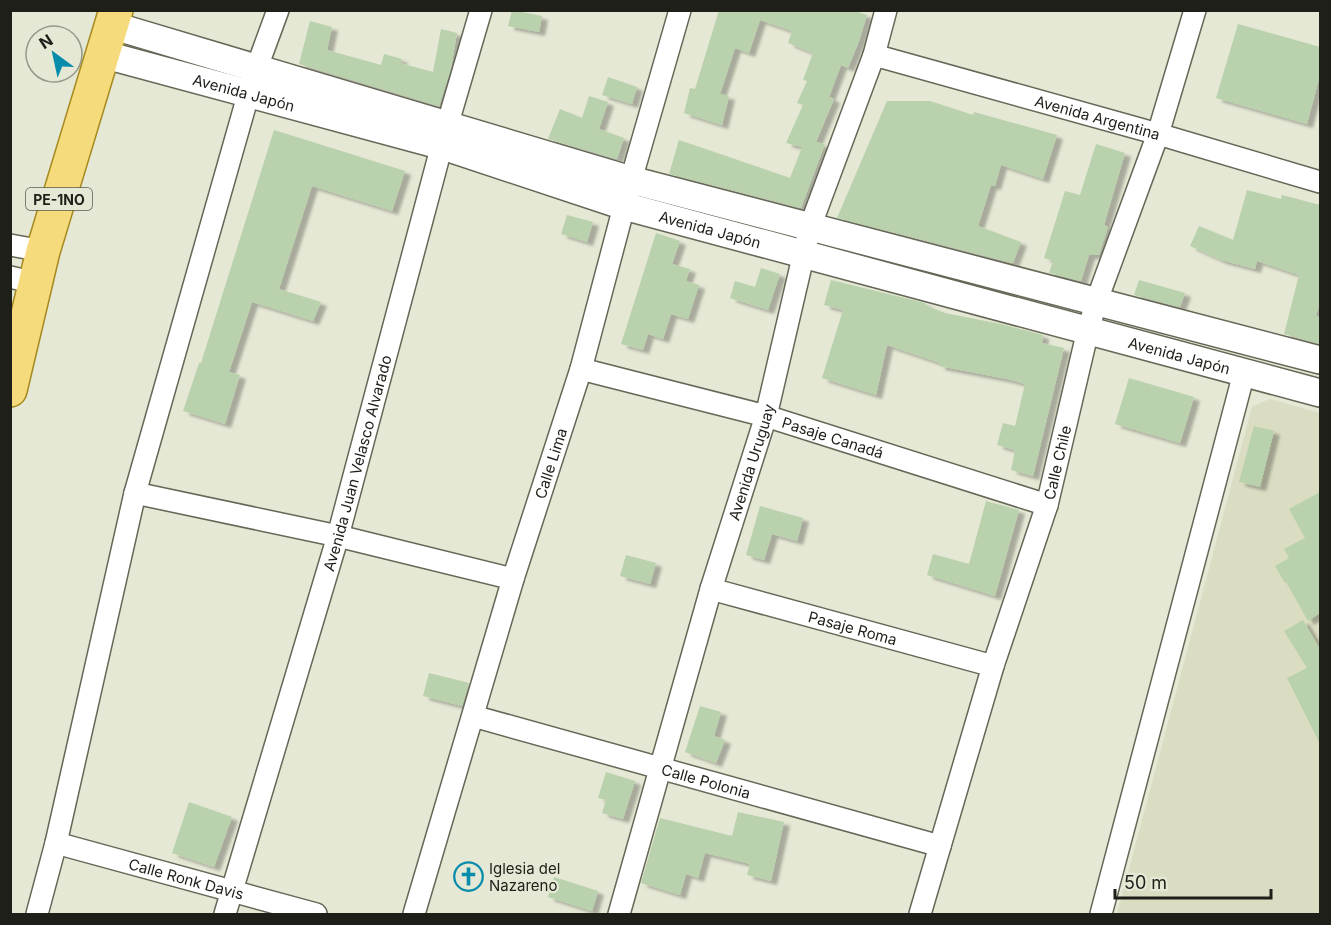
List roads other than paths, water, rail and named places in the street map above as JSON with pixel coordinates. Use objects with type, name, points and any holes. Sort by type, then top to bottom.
[{"type":"main road","name":"PE-1NO","points":[[10,390],[23,280],[43,251],[110,30]]},
{"type":"street","points":[[37,915],[56,843],[135,494],[253,81],[278,10]]},
{"type":"street","name":"Avenida Juan Velasco Alvarado","points":[[225,915],[338,537],[481,10]]},
{"type":"street","name":"Calle Lima","points":[[414,915],[513,579],[581,369],[631,180],[680,10]]},
{"type":"street","name":"Avenida Uruguay","points":[[619,915],[711,590],[766,416],[810,227],[874,55],[886,10]]},
{"type":"street","name":"Calle Chile","points":[[920,915],[993,666],[1047,506],[1097,300],[1158,134],[1195,10]]},
{"type":"street","points":[[110,30],[253,81],[445,136]]},
{"type":"street","name":"Avenida Argentina","points":[[874,55],[1320,182]]},
{"type":"street","name":"Avenida Japón","points":[[445,136],[631,180],[1320,360]]},
{"type":"street","name":"Avenida Japón","points":[[445,136],[624,206],[802,256],[1320,393]]},
{"type":"street","points":[[10,245],[43,251]]},
{"type":"street","name":"Pasaje Canadá","points":[[581,369],[766,416],[1047,506]]},
{"type":"street","points":[[1101,915],[1244,374]]},
{"type":"street","points":[[135,494],[338,537],[513,579]]},
{"type":"street","name":"Pasaje Roma","points":[[711,590],[993,666]]},
{"type":"street","name":"Calle Polonia","points":[[473,716],[940,846]]},
{"type":"street","name":"Calle Ronk Davis","points":[[56,843],[316,915]]},
{"type":"place","name":"Iglesia del Nazareno","points":[[468,877]]}]
